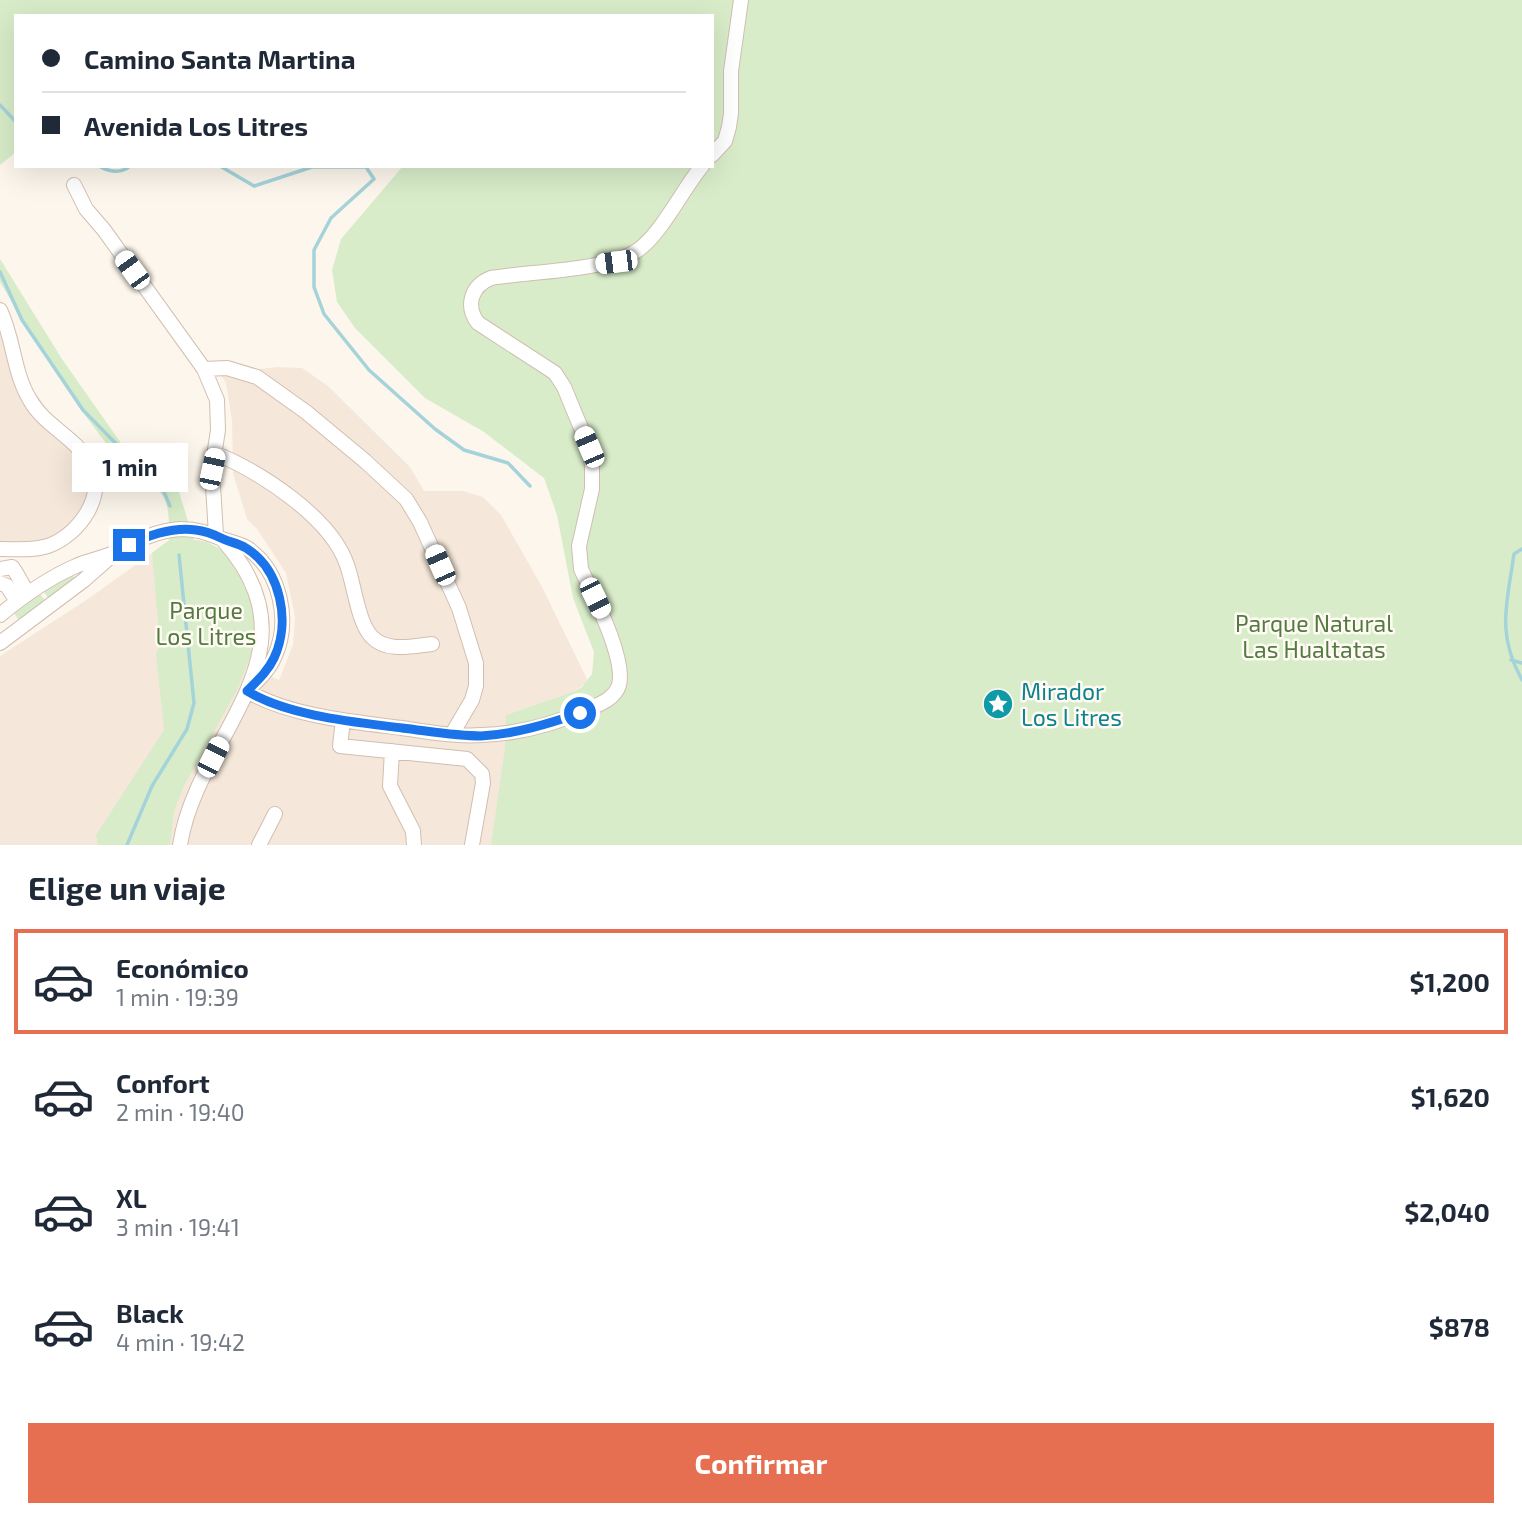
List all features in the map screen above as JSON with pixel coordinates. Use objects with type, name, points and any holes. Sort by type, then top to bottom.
[{"type":"street","points":[[714,153],[725,141],[730,120],[731,71],[741,0]]},
{"type":"street","points":[[247,691],[257,697],[313,715],[481,736],[554,722],[602,703],[614,694],[619,684],[611,636],[579,558],[579,546],[592,489],[589,447],[564,387],[555,373],[478,323],[472,312],[473,294],[480,284],[491,278],[616,262],[636,252],[657,229],[701,168]]},
{"type":"street","points":[[74,185],[86,209],[204,369],[217,400],[218,430],[212,469],[219,537],[239,558],[251,578],[261,610],[256,669],[192,800],[180,845]]},
{"type":"street","points":[[0,310],[10,334],[17,370],[25,392],[38,413],[88,460],[95,488],[94,498],[85,516],[63,539],[29,550],[0,549]]},
{"type":"street","points":[[204,369],[228,368],[257,377],[306,412],[406,499],[421,522],[459,608],[476,663],[476,686],[472,700],[452,734]]},
{"type":"street","points":[[215,453],[243,464],[270,481],[321,524],[339,547],[346,562],[364,624],[371,637],[385,645],[400,648],[432,644]]},
{"type":"street","points":[[0,615],[22,597],[76,566],[114,553],[148,536],[173,530],[194,529],[246,548],[262,563],[275,584],[282,609],[281,634],[268,670],[247,691]]},
{"type":"street","points":[[0,643],[85,580],[114,553]]},
{"type":"street","points":[[76,566],[82,571],[85,580]]},
{"type":"street","points":[[0,569],[12,567],[16,572],[22,597]]},
{"type":"street","points":[[0,583],[22,597]]},
{"type":"street","points":[[343,720],[340,746],[467,759],[482,774],[483,783],[472,845]]},
{"type":"street","points":[[391,751],[390,786],[413,831],[414,845]]},
{"type":"street","points":[[259,845],[275,814]]},
{"type":"shaded area","points":[[0,299],[18,337],[28,383],[53,417],[93,456],[103,487],[95,514],[86,528],[50,548],[0,554]]},
{"type":"shaded area","points":[[277,367],[302,368],[328,386],[410,467],[424,491],[463,491],[483,497],[501,515],[542,587],[588,681],[575,691],[506,715],[509,750],[494,845],[0,845],[0,656],[88,599],[170,540],[199,540],[215,546],[251,657],[248,666],[279,680],[293,645],[295,617],[286,573],[257,529],[247,519],[233,473],[232,420],[226,383],[220,374]]},
{"type":"green space","name":"Parque Natural Las Hualtatas","points":[[0,0],[1522,0],[1522,845],[491,845],[505,748],[506,715],[575,691],[582,687],[592,674],[594,652],[573,598],[557,515],[544,478],[484,432],[425,398],[355,328],[337,302],[332,270],[341,239],[401,168],[714,168],[714,14],[14,14],[14,154],[0,165]]},
{"type":"green space","name":"Parque Los Litres","points":[[0,259],[62,359],[123,446],[136,460],[169,479],[178,489],[194,540],[207,542],[222,550],[249,586],[255,626],[254,647],[237,690],[185,784],[174,811],[170,845],[98,845],[96,835],[164,730],[156,653],[160,645],[152,553],[169,540],[166,503],[154,486],[121,462],[69,392],[0,282]]},
{"type":"green space","points":[[70,574],[76,578],[49,599],[43,591]]},
{"type":"green space","points":[[39,593],[46,601],[19,620],[13,612]]},
{"type":"waterway","points":[[0,105],[14,120]]},
{"type":"waterway","points":[[103,168],[115,171],[126,168]]},
{"type":"waterway","points":[[223,168],[254,186],[309,168]]},
{"type":"waterway","points":[[367,168],[374,179],[331,218],[314,250],[314,287],[324,314],[369,370],[435,429],[464,450],[508,463],[530,486]]},
{"type":"waterway","points":[[0,272],[22,320],[83,410],[132,460],[157,476],[170,506]]},
{"type":"waterway","points":[[1522,549],[1514,554],[1506,618],[1509,648],[1522,680]]},
{"type":"waterway","points":[[127,845],[152,786],[187,729],[194,703],[179,555]]},
{"type":"waterway","points":[[1511,660],[1522,663]]},
{"type":"place","name":"Mirador Los Litres","points":[[998,704]]},
{"type":"route","points":[[129,545],[160,533],[194,529],[235,542],[262,563],[275,584],[282,609],[282,622],[279,647],[274,659],[268,670],[247,691],[257,697],[313,715],[360,723],[481,736],[513,732],[580,713]]}]
